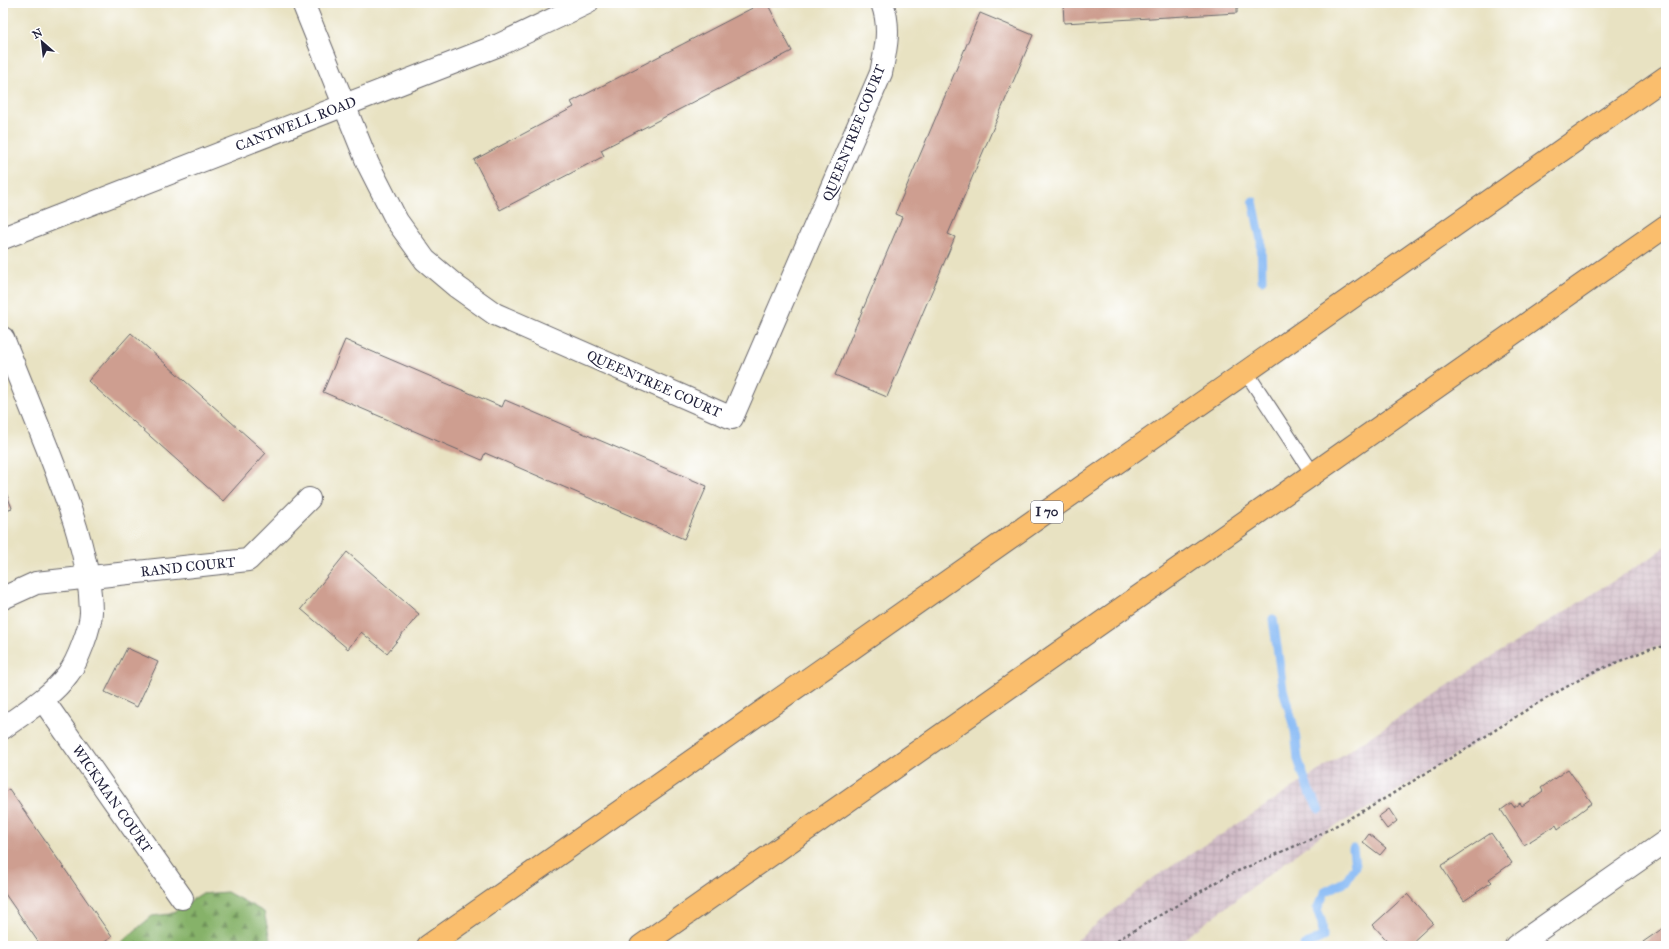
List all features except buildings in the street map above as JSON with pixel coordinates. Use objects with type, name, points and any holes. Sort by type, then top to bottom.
[{"type":"highway","name":"I 70","points":[[428,946],[1666,77]]},
{"type":"highway","points":[[641,946],[1666,226]]},
{"type":"street","points":[[303,3],[343,106]]},
{"type":"street","name":"CANTWELL ROAD","points":[[3,238],[499,45],[587,3]]},
{"type":"street","name":"QUEENTREE COURT","points":[[343,106],[368,164],[397,221],[425,260],[457,287],[495,314],[732,418],[881,73],[888,40],[885,9],[882,3]]},
{"type":"street","points":[[3,338],[67,498],[80,538],[89,578],[91,614],[82,649],[69,674],[43,700],[3,728]]},
{"type":"street","name":"RAND COURT","points":[[3,598],[36,583],[248,560],[309,500]]},
{"type":"street","name":"WICKMAN COURT","points":[[43,700],[182,898]]},
{"type":"street","points":[[1516,946],[1666,841]]},
{"type":"lane","points":[[1246,372],[1313,474]]},
{"type":"path","points":[[1107,946],[1229,875],[1309,840],[1374,805],[1532,707],[1591,673],[1650,649],[1666,646]]},
{"type":"shaded area","points":[[1666,546],[1666,646],[1649,649],[1591,673],[1531,707],[1374,805],[1325,832],[1175,946],[1070,946],[1150,880],[1479,665],[1655,555]]},
{"type":"green space","points":[[227,892],[264,912],[270,939],[267,946],[117,946],[152,916],[170,914],[201,894]]},
{"type":"waterway","points":[[1253,201],[1261,240],[1262,280]]},
{"type":"waterway","points":[[1273,619],[1283,689],[1295,731],[1298,759],[1308,789],[1319,809]]},
{"type":"waterway","points":[[1304,946],[1323,937],[1322,923],[1317,909],[1325,892],[1346,881],[1355,866],[1353,849]]}]
